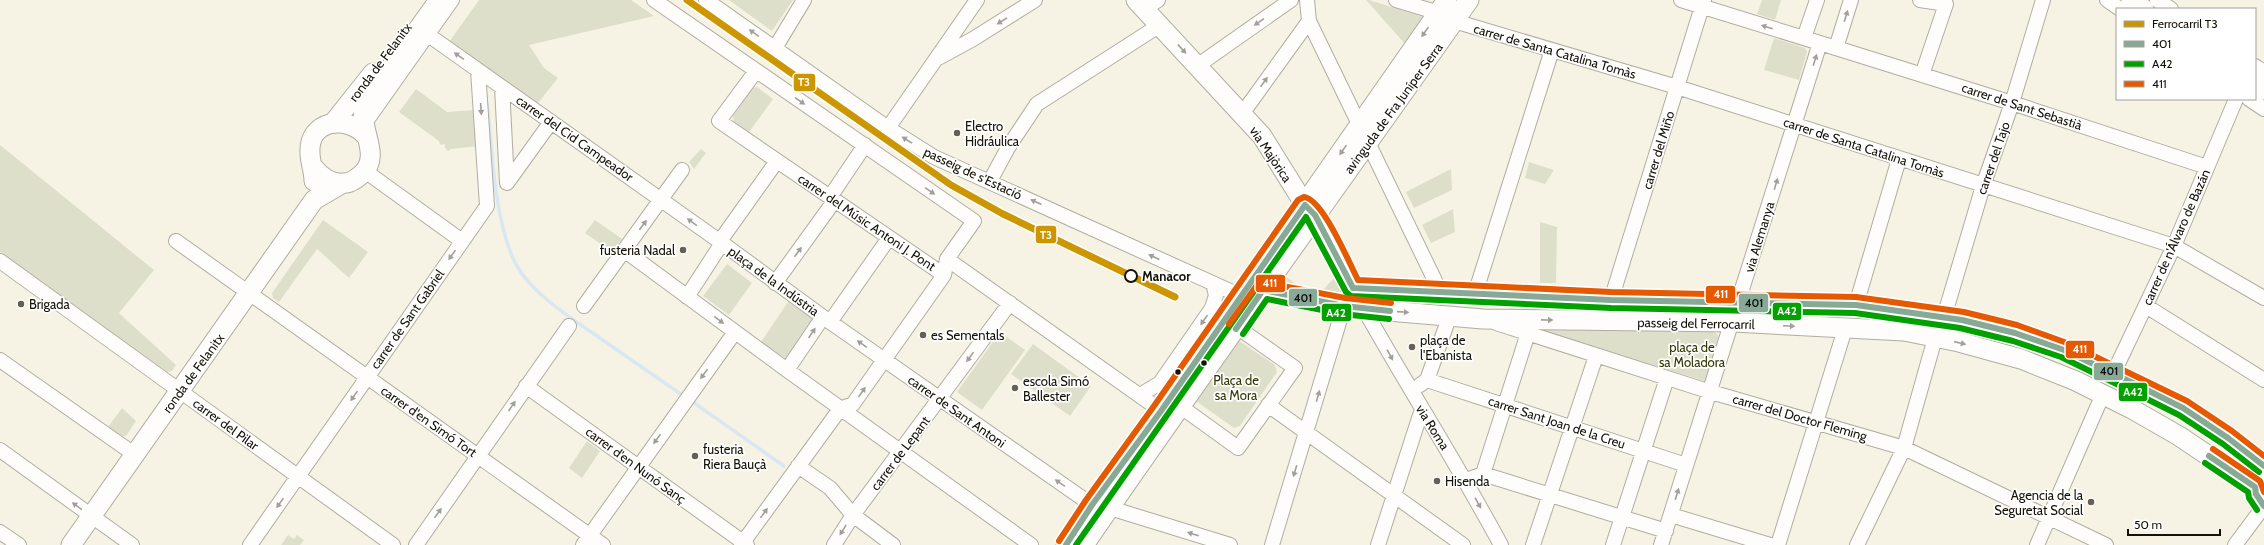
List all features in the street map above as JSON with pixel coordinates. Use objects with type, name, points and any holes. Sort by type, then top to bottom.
[{"type":"main road","name":"ronda de Felanitx","points":[[334,122],[366,82],[425,0]]},
{"type":"main road","name":"ronda de Felanitx","points":[[365,130],[364,108],[439,0]]},
{"type":"main road","name":"avinguda de Fra Juníper Serra","points":[[1310,210],[1360,125],[1447,11],[1469,0]]},
{"type":"main road","points":[[2131,0],[2143,8]]},
{"type":"main road","name":"via Majòrica","points":[[1146,3],[1160,25],[1262,136],[1310,210],[1364,309]]},
{"type":"main road","name":"avinguda de Fra Juníper Serra","points":[[1310,210],[1369,142],[1447,11]]},
{"type":"main road","points":[[334,122],[346,122],[365,130],[370,145],[371,156],[365,171],[356,179],[343,183],[314,200],[314,168],[310,153],[312,140],[318,131],[334,122]]},
{"type":"main road","points":[[314,168],[328,181],[343,183]]},
{"type":"main road","name":"ronda de Felanitx","points":[[71,545],[134,454],[250,293],[314,200]]},
{"type":"main road","points":[[1066,545],[1101,507],[1171,409],[1251,290],[1310,210]]},
{"type":"main road","name":"passeig del Ferrocarril","points":[[1353,288],[1610,300],[1856,305],[1944,317],[2015,333],[2064,350],[2183,408],[2228,438],[2264,466]]},
{"type":"main road","points":[[1171,409],[1237,327],[1251,290]]},
{"type":"main road","name":"passeig del Ferrocarril","points":[[1364,309],[1450,315],[1482,319],[1733,322],[1904,331],[2021,360],[2076,381],[2103,394],[2260,479]]},
{"type":"main road","points":[[2260,479],[2256,494],[2264,506]]},
{"type":"main road","points":[[1084,545],[1101,507]]},
{"type":"street","points":[[365,130],[427,34],[452,0]]},
{"type":"street","points":[[654,0],[974,221],[947,259]]},
{"type":"street","name":"passeig de s'Estació","points":[[706,0],[888,128],[934,157],[990,180],[1213,284],[1364,309]]},
{"type":"street","points":[[775,48],[804,0]]},
{"type":"street","points":[[888,128],[977,0]]},
{"type":"street","points":[[938,58],[973,39],[1035,0]]},
{"type":"street","points":[[1197,66],[1291,0]]},
{"type":"street","points":[[1307,0],[1309,21],[1440,291]]},
{"type":"street","name":"carrer de Santa Catalina Tomàs","points":[[1396,0],[1447,11],[1552,50],[1677,87],[2174,246],[2264,298]]},
{"type":"street","points":[[1681,0],[1703,3],[1804,38],[1816,0]]},
{"type":"street","points":[[1836,48],[1850,0]]},
{"type":"street","points":[[1920,0],[1946,4],[1922,75]]},
{"type":"street","name":"carrer del Tajo","points":[[1944,317],[1983,186],[2012,103],[2043,0]]},
{"type":"street","points":[[2107,0],[2119,8]]},
{"type":"street","points":[[2157,0],[2169,8]]},
{"type":"street","name":"carrer del Miño","points":[[1610,300],[1703,3]]},
{"type":"street","points":[[1242,114],[1309,21]]},
{"type":"street","points":[[990,180],[1009,146],[1037,104],[1160,25]]},
{"type":"street","name":"carrer del Cid Campeador","points":[[427,34],[721,242]]},
{"type":"street","name":"carrer de Sant Sebastià","points":[[1804,38],[2012,103],[2207,167]]},
{"type":"street","name":"via Alemanya","points":[[1662,545],[1686,464],[1711,392],[1820,43]]},
{"type":"street","points":[[1475,294],[1552,50]]},
{"type":"street","name":"carrer de Sant Gabriel","points":[[250,545],[487,206],[478,70]]},
{"type":"street","name":"carrer del Músic Antoni J. Pont","points":[[756,71],[719,121],[944,275],[947,259],[1140,396],[1171,409]]},
{"type":"street","points":[[502,87],[507,182],[551,122]]},
{"type":"street","name":"carrer de n'Álvaro de Bazán","points":[[2113,374],[2174,246],[2236,100]]},
{"type":"street","points":[[2250,100],[2264,109]]},
{"type":"street","points":[[775,283],[832,199],[865,145]]},
{"type":"street","points":[[1856,305],[1899,159]]},
{"type":"street","points":[[721,242],[777,161]]},
{"type":"street","points":[[584,306],[662,200],[682,170]]},
{"type":"street","points":[[365,171],[462,241]]},
{"type":"street","points":[[826,320],[889,238]]},
{"type":"street","name":"carrer d'en Simó Tort","points":[[176,241],[479,456],[587,540],[603,545]]},
{"type":"street","name":"plaça de la Indústria","points":[[687,296],[721,242],[826,320],[787,370]]},
{"type":"street","points":[[624,250],[900,453],[1031,545]]},
{"type":"street","name":"carrer del Pilar","points":[[0,262],[393,545]]},
{"type":"street","points":[[744,544],[840,409],[853,404],[944,275]]},
{"type":"street","points":[[1140,396],[1160,383],[1212,308],[1216,295],[1213,284]]},
{"type":"street","name":"carrer de Lepant","points":[[834,545],[853,515],[1010,303]]},
{"type":"street","points":[[1272,545],[1307,434],[1344,306]]},
{"type":"street","points":[[2146,306],[2264,380]]},
{"type":"street","name":"via Roma","points":[[1364,309],[1410,391],[1466,480],[1501,545]]},
{"type":"street","points":[[1410,391],[1427,380],[1450,315]]},
{"type":"street","name":"carrer del Doctor Fleming","points":[[1482,319],[1711,392],[1816,421],[1904,448],[2106,545]]},
{"type":"street","name":"carrer de Sant Antoni","points":[[826,320],[940,399],[1101,507],[1230,545]]},
{"type":"street","points":[[416,545],[569,326]]},
{"type":"street","points":[[1171,409],[1238,448],[1295,368],[1237,327]]},
{"type":"street","points":[[1778,545],[1845,329]]},
{"type":"street","points":[[587,540],[638,466],[735,332]]},
{"type":"street","points":[[1483,474],[1528,333]]},
{"type":"street","points":[[1857,545],[1904,448],[1935,338]]},
{"type":"street","points":[[1533,545],[1551,495],[1596,356]]},
{"type":"street","points":[[0,360],[134,454]]},
{"type":"street","points":[[1613,545],[1667,378]]},
{"type":"street","name":"carrer Sant Joan de la Creu","points":[[1427,380],[1686,464]]},
{"type":"street","name":"carrer d'en Nunó Sanç","points":[[526,386],[744,544]]},
{"type":"street","points":[[2037,545],[2103,394]]},
{"type":"street","points":[[1268,405],[1463,545]]},
{"type":"street","points":[[1378,545],[1422,409]]},
{"type":"street","points":[[0,450],[132,545]]},
{"type":"street","points":[[798,466],[830,488],[853,515],[894,545]]},
{"type":"street","points":[[1466,480],[1483,474],[1666,531]]},
{"type":"street","points":[[2235,545],[2264,506]]},
{"type":"street","points":[[1670,515],[1770,545]]},
{"type":"street","points":[[0,532],[19,545]]},
{"type":"green space","points":[[479,0],[631,0],[654,16],[529,45],[544,68],[558,78],[538,103],[449,42]]},
{"type":"green space","points":[[729,0],[793,0],[772,31]]},
{"type":"green space","points":[[1366,0],[1369,0],[1423,17],[1405,44]]},
{"type":"green space","points":[[1762,0],[1781,0],[1775,20],[1757,14]]},
{"type":"green space","points":[[1774,38],[1805,48],[1807,52],[1799,80],[1764,70]]},
{"type":"green space","points":[[757,87],[773,99],[749,132],[734,122],[733,116],[752,88]]},
{"type":"green space","points":[[416,89],[447,112],[475,110],[479,146],[451,149],[448,151],[445,148],[445,144],[440,145],[439,141],[399,112]]},
{"type":"green space","points":[[0,145],[154,270],[119,313],[176,365],[172,371],[167,372],[0,252]]},
{"type":"green space","points":[[701,149],[706,153],[694,169],[689,162]]},
{"type":"green space","points":[[1529,162],[1554,170],[1545,184],[1525,178]]},
{"type":"green space","points":[[1451,169],[1452,190],[1414,208],[1406,192]]},
{"type":"green space","points":[[1453,209],[1455,232],[1431,243],[1422,225]]},
{"type":"green space","points":[[323,220],[368,252],[349,278],[317,249],[279,302],[273,298],[272,293]]},
{"type":"green space","points":[[595,220],[622,239],[612,252],[585,233]]},
{"type":"green space","points":[[1540,222],[1557,227],[1556,283],[1540,283]]},
{"type":"green space","points":[[727,264],[752,283],[729,315],[703,296]]},
{"type":"green space","points":[[1286,277],[1305,290],[1307,292],[1277,289]]},
{"type":"green space","points":[[1334,278],[1344,295],[1341,300],[1317,296]]},
{"type":"green space","points":[[788,302],[814,319],[787,359],[761,342]]},
{"type":"green space","name":"plaça de sa Moladora","points":[[1541,328],[1713,332],[1717,334],[1720,340],[1705,381],[1541,331]]},
{"type":"green space","points":[[1000,332],[1025,350],[982,410],[957,392]]},
{"type":"green space","name":"Plaça de sa Mora","points":[[1238,340],[1275,365],[1277,372],[1240,426],[1234,428],[1196,401]]},
{"type":"green space","points":[[1033,344],[1091,386],[1070,416],[1011,374]]},
{"type":"green space","points":[[122,408],[136,421],[126,436],[122,436],[108,427]]},
{"type":"green space","points":[[587,441],[600,451],[582,478],[569,468]]},
{"type":"green space","points":[[288,535],[294,539],[297,535],[304,540],[300,545],[281,545]]},
{"type":"waterway","points":[[487,103],[497,200],[506,238],[512,256],[519,269],[528,282],[553,305],[685,397]]},
{"type":"waterway","points":[[690,400],[784,466]]},
{"type":"rail line","name":"T3","points":[[687,0],[951,185],[1003,214],[1175,297]]},
{"type":"transit line","name":"411","points":[[1059,541],[1086,500],[1154,406],[1298,200],[1304,197],[1311,200],[1319,208],[1327,220],[1358,280],[1611,292],[1856,297],[1964,312],[2017,325],[2067,343],[2187,401],[2232,431],[2264,456]]},
{"type":"transit line","name":"401","points":[[1066,545],[1092,505],[1161,411],[1305,205],[1315,215],[1353,288],[1611,300],[1856,305],[1962,320],[2015,333],[2064,350],[2135,384],[2183,408],[2228,438],[2264,466]]},
{"type":"transit line","name":"A42","points":[[1076,545],[1306,217],[1346,292],[1351,296],[1611,308],[1855,313],[1960,328],[2013,341],[2061,357],[2179,415],[2223,444],[2259,472]]},
{"type":"transit line","name":"411","points":[[1229,324],[1257,285],[1262,282],[1345,298],[1391,303]]},
{"type":"transit line","name":"401","points":[[1236,329],[1263,290],[1344,306],[1390,311]]},
{"type":"transit line","name":"A42","points":[[1243,334],[1267,299],[1342,314],[1389,319]]},
{"type":"transit line","name":"411","points":[[2213,449],[2260,481],[2264,492]]},
{"type":"transit line","name":"401","points":[[2209,456],[2255,487],[2256,494],[2264,506]]},
{"type":"transit line","name":"A42","points":[[2205,463],[2248,492],[2249,498],[2257,510]]},
{"type":"place","name":"Electro Hidráulica","points":[[957,133]]},
{"type":"place","name":"fusteria Nadal","points":[[683,250]]},
{"type":"place","name":"Manacor","points":[[1131,276]]},
{"type":"place","name":"Brigada","points":[[21,304]]},
{"type":"place","name":"es Sementals","points":[[923,335]]},
{"type":"place","name":"plaça de l'Ebanista","points":[[1412,347]]},
{"type":"place","name":"escola Simó Ballester","points":[[1015,388]]},
{"type":"place","name":"fusteria Riera Bauçà","points":[[695,456]]},
{"type":"place","name":"Hisenda","points":[[1437,481]]},
{"type":"place","name":"Agencia de la Seguretat Social","points":[[2091,502]]}]
